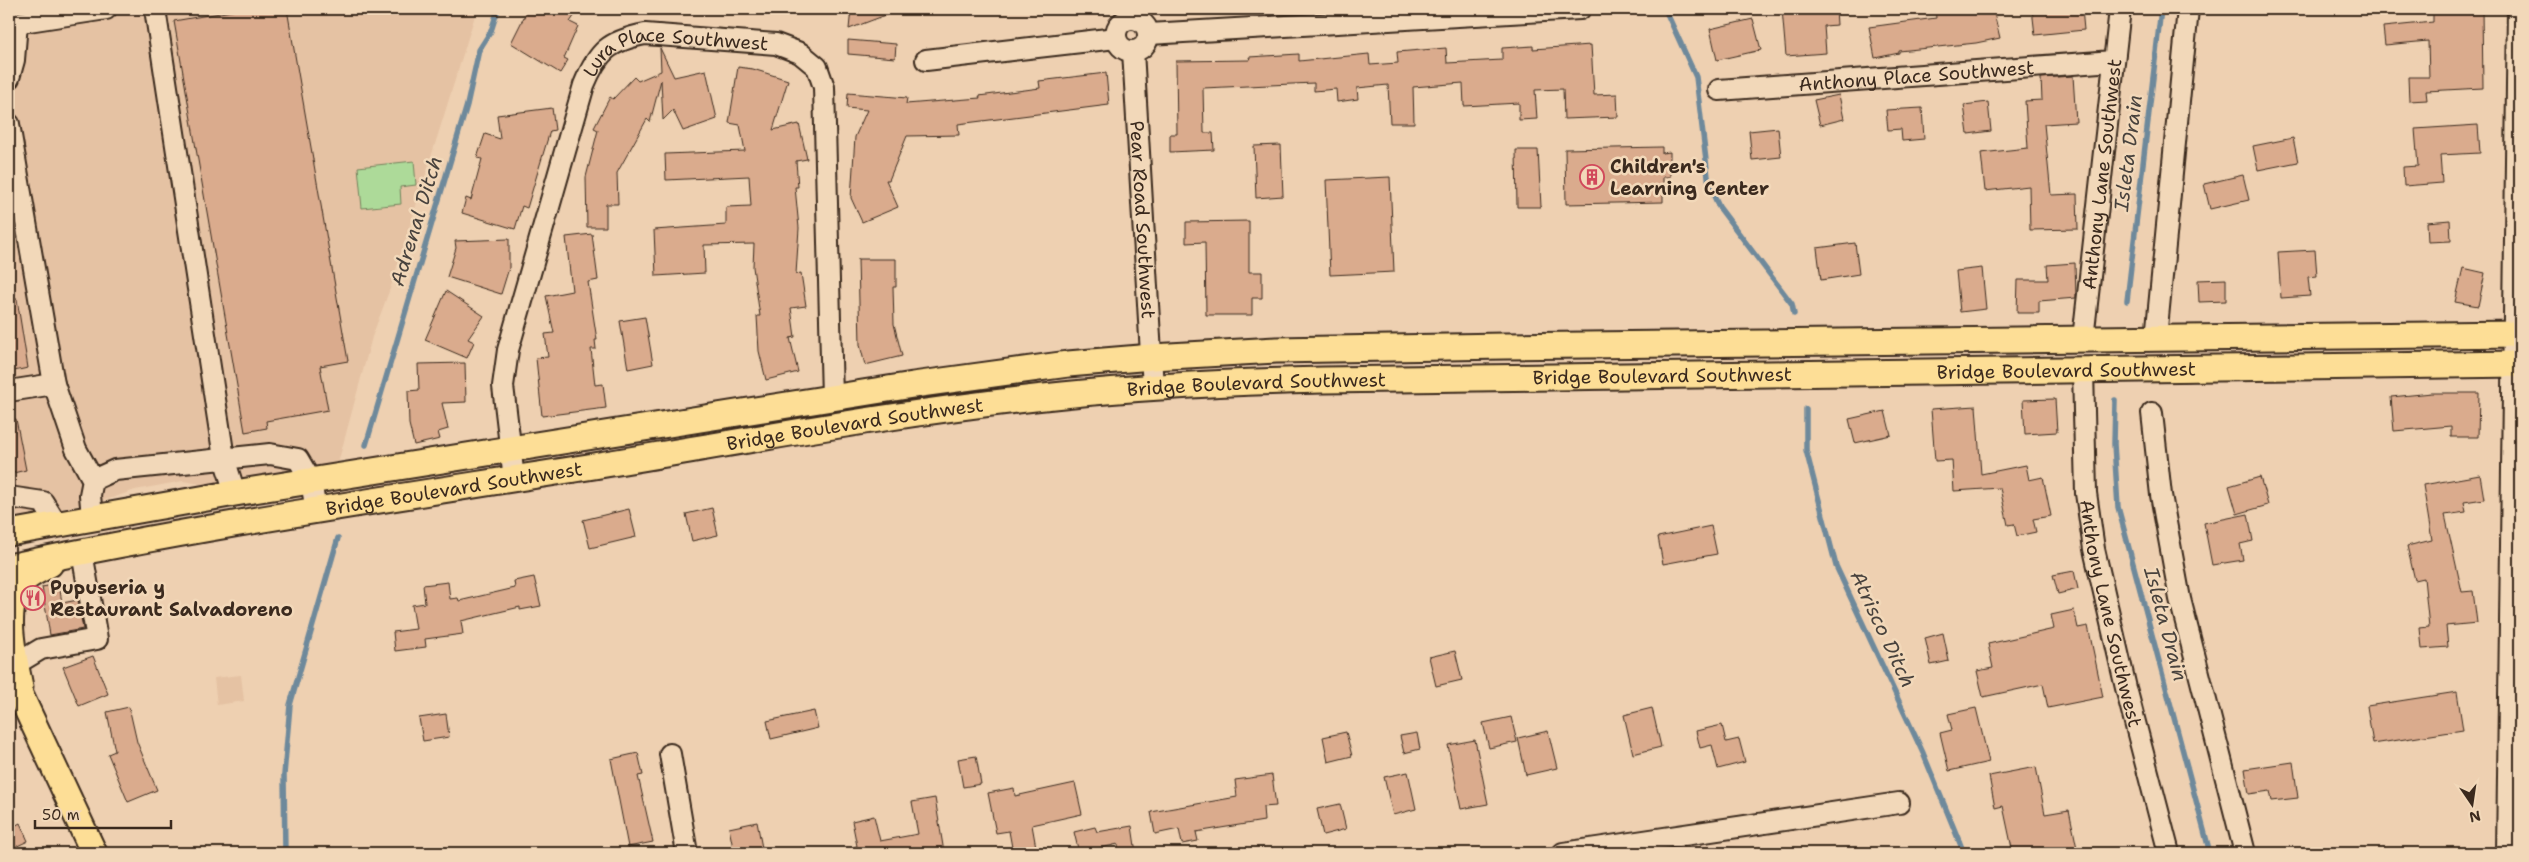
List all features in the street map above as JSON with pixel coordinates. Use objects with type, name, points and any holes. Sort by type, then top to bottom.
[{"type":"main road","name":"Bridge Boulevard Southwest","points":[[9,532],[236,493],[989,373],[1152,357],[1328,349],[2517,334]]},
{"type":"main road","name":"Bridge Boulevard Southwest","points":[[9,567],[316,511],[931,411],[1063,395],[1153,388],[1323,380],[2517,364]]},
{"type":"main road","points":[[73,554],[24,579],[14,592],[9,613],[12,668],[22,699],[94,853]]},
{"type":"street","points":[[9,78],[15,51],[13,24],[106,9]]},
{"type":"street","points":[[156,9],[224,458],[236,493]]},
{"type":"street","points":[[1148,34],[1580,9]]},
{"type":"street","name":"Anthony Lane Southwest","points":[[2083,339],[2120,9]]},
{"type":"street","points":[[2156,338],[2188,9]]},
{"type":"street","points":[[2507,853],[2517,364],[2518,9]]},
{"type":"street","points":[[1131,14],[1141,21],[1148,34],[1145,44],[1133,51],[1121,47],[1116,38],[1116,32],[1121,22],[1131,14]]},
{"type":"street","name":"Lura Place Southwest","points":[[514,479],[504,402],[505,366],[541,230],[584,86],[593,62],[607,48],[624,38],[645,34],[776,44],[800,53],[817,66],[824,87],[832,398]]},
{"type":"street","points":[[926,60],[1116,38]]},
{"type":"street","name":"Pear Road Southwest","points":[[1133,51],[1153,388]]},
{"type":"street","name":"Anthony Place Southwest","points":[[1719,90],[2113,61]]},
{"type":"street","points":[[9,124],[54,384],[76,449],[93,480],[90,495],[92,517]]},
{"type":"street","name":"Anthony Lane Southwest","points":[[2083,370],[2086,493],[2094,549],[2126,688],[2169,853]]},
{"type":"street","points":[[9,392],[54,384]]},
{"type":"street","points":[[2152,413],[2161,494],[2180,599],[2245,853]]},
{"type":"street","points":[[93,480],[115,470],[270,454],[298,459],[311,481],[316,511]]},
{"type":"street","points":[[9,497],[43,502],[56,523]]},
{"type":"street","points":[[12,668],[41,649],[97,639],[73,554]]},
{"type":"street","points":[[670,754],[687,853]]},
{"type":"street","points":[[1563,853],[1900,803]]},
{"type":"shaded area","points":[[25,9],[477,9],[391,286],[372,337],[337,467],[206,485],[183,481],[135,490],[109,499],[9,519],[9,11]]},
{"type":"shaded area","points":[[241,675],[244,701],[217,705],[214,678]]},
{"type":"green space","points":[[414,161],[416,185],[400,187],[401,204],[362,208],[358,167]]},
{"type":"building","points":[[243,9],[287,9],[348,361],[320,366],[328,410],[266,421],[267,428],[245,432],[174,21]]},
{"type":"building","points":[[528,9],[579,9],[570,22],[578,26],[564,58],[568,60],[560,73],[511,43]]},
{"type":"building","points":[[851,9],[899,9],[899,10],[849,29]]},
{"type":"building","points":[[1782,9],[1836,9],[1837,25],[1824,26],[1826,53],[1786,56]]},
{"type":"building","points":[[1935,9],[1993,9],[2000,38],[1976,43],[1899,51],[1899,53],[1875,58],[1869,27],[1936,18]]},
{"type":"building","points":[[2032,9],[2082,9],[2084,30],[2035,35]]},
{"type":"building","points":[[2433,9],[2482,9],[2483,88],[2426,91],[2427,100],[2409,101],[2408,77],[2429,77],[2428,41],[2385,45],[2383,27],[2433,22]]},
{"type":"building","points":[[1753,19],[1761,50],[1717,60],[1710,29]]},
{"type":"building","points":[[848,40],[896,44],[895,58],[848,54]]},
{"type":"building","points":[[1591,45],[1594,95],[1617,94],[1618,117],[1564,119],[1563,89],[1535,90],[1537,119],[1519,120],[1519,103],[1464,106],[1463,83],[1413,87],[1414,123],[1390,123],[1388,85],[1357,88],[1358,99],[1337,102],[1336,89],[1314,91],[1314,83],[1203,88],[1204,133],[1213,133],[1214,150],[1170,152],[1170,134],[1177,134],[1176,61],[1250,60],[1249,57],[1299,54],[1299,61],[1369,54],[1370,65],[1398,63],[1397,52],[1446,48],[1447,63],[1502,60],[1502,48],[1533,46],[1533,49]]},
{"type":"building","points":[[660,48],[674,77],[706,70],[717,119],[683,131],[673,110],[663,120],[661,80],[650,122],[647,119],[617,173],[618,204],[606,204],[606,227],[587,227],[586,177],[598,130],[594,128],[610,97],[613,99],[634,77],[638,81],[661,71]]},
{"type":"building","points":[[738,67],[753,69],[788,80],[773,130],[799,124],[807,159],[796,161],[798,187],[795,187],[799,228],[796,274],[801,273],[806,306],[791,308],[795,337],[790,338],[798,372],[766,380],[759,351],[757,316],[760,316],[753,267],[754,244],[704,245],[705,273],[656,276],[654,230],[726,225],[726,207],[751,206],[749,176],[666,180],[665,154],[745,151],[740,125],[729,123]]},
{"type":"building","points":[[1106,73],[1109,105],[958,124],[959,135],[907,136],[889,180],[886,180],[898,207],[862,222],[851,198],[855,137],[867,110],[847,108],[848,93],[907,98],[906,104],[980,98],[979,96],[1040,88],[1039,81]]},
{"type":"building","points":[[2073,76],[2076,122],[2044,124],[2051,195],[2077,194],[2078,229],[2030,230],[2029,186],[1985,191],[1981,153],[2028,148],[2025,101],[2042,100],[2041,78]]},
{"type":"building","points":[[1839,95],[1844,119],[1820,125],[1814,100]]},
{"type":"building","points":[[1988,102],[1991,131],[1968,134],[1964,105]]},
{"type":"building","points":[[552,108],[555,130],[550,131],[527,208],[522,206],[515,229],[462,213],[466,198],[471,200],[482,159],[477,158],[485,134],[500,139],[497,115]]},
{"type":"building","points":[[1922,108],[1924,139],[1902,141],[1901,129],[1888,130],[1886,110]]},
{"type":"building","points":[[2478,125],[2480,153],[2440,155],[2442,183],[2404,186],[2403,167],[2418,166],[2415,129]]},
{"type":"building","points":[[1778,128],[1781,157],[1752,160],[1749,131]]},
{"type":"building","points":[[2293,138],[2298,162],[2258,170],[2253,146]]},
{"type":"building","points":[[1281,145],[1283,196],[1256,198],[1254,146]]},
{"type":"building","name":"Children's Learning Center","points":[[1662,147],[1662,153],[1670,152],[1670,177],[1663,177],[1663,202],[1566,204],[1565,149]]},
{"type":"building","points":[[1516,150],[1538,150],[1541,207],[1517,207]]},
{"type":"building","points":[[2243,175],[2249,200],[2210,209],[2204,184]]},
{"type":"building","points":[[1390,177],[1394,272],[1330,275],[1326,180]]},
{"type":"building","points":[[2450,220],[2451,241],[2428,242],[2427,222]]},
{"type":"building","points":[[1249,221],[1249,272],[1262,272],[1262,298],[1252,298],[1252,315],[1206,315],[1205,242],[1186,243],[1186,222]]},
{"type":"building","points":[[592,234],[598,280],[588,282],[597,340],[595,340],[596,349],[591,349],[595,385],[603,384],[606,408],[542,416],[536,358],[548,357],[545,334],[554,333],[546,296],[572,291],[566,237]]},
{"type":"building","points":[[509,239],[509,268],[501,294],[447,277],[456,248],[455,241]]},
{"type":"building","points":[[1855,243],[1859,274],[1821,280],[1817,248]]},
{"type":"building","points":[[2315,250],[2317,276],[2308,277],[2310,296],[2281,298],[2278,252]]},
{"type":"building","points":[[858,259],[896,259],[896,287],[893,287],[894,324],[902,356],[865,365],[860,345]]},
{"type":"building","points":[[2075,263],[2076,298],[2039,301],[2039,313],[2017,313],[2018,280],[2048,280],[2047,265]]},
{"type":"building","points":[[1982,268],[1986,309],[1960,312],[1956,271]]},
{"type":"building","points":[[2463,268],[2485,273],[2478,306],[2455,302]]},
{"type":"building","points":[[2226,279],[2226,301],[2199,302],[2198,280]]},
{"type":"building","points":[[446,291],[484,316],[468,339],[474,342],[467,358],[425,340]]},
{"type":"building","points":[[9,299],[17,299],[28,368],[9,372]]},
{"type":"building","points":[[645,317],[653,364],[628,369],[620,321]]},
{"type":"building","points":[[465,363],[466,402],[442,403],[448,429],[438,432],[440,439],[414,445],[409,424],[408,391],[419,390],[418,364]]},
{"type":"building","points":[[2432,393],[2479,393],[2478,437],[2451,437],[2451,426],[2394,431],[2391,397]]},
{"type":"building","points":[[2055,399],[2057,432],[2025,434],[2023,400]]},
{"type":"building","points":[[1976,406],[1981,474],[2026,465],[2029,480],[2043,477],[2051,516],[2033,519],[2036,532],[2017,536],[2014,524],[2008,525],[2000,488],[1954,491],[1952,460],[1935,461],[1931,409]]},
{"type":"building","points":[[1885,411],[1891,435],[1855,443],[1849,419]]},
{"type":"building","points":[[9,419],[16,419],[26,470],[9,474]]},
{"type":"building","points":[[2480,475],[2484,499],[2464,502],[2466,512],[2445,515],[2462,592],[2473,591],[2477,623],[2446,626],[2448,647],[2422,649],[2420,628],[2429,627],[2424,578],[2415,580],[2407,546],[2432,540],[2423,485]]},
{"type":"building","points":[[2260,477],[2268,505],[2237,514],[2229,486]]},
{"type":"building","points":[[712,508],[718,535],[692,541],[686,514]]},
{"type":"building","points":[[629,509],[636,537],[590,548],[583,520]]},
{"type":"building","points":[[2248,514],[2253,541],[2240,544],[2243,560],[2212,565],[2204,523]]},
{"type":"building","points":[[1711,526],[1717,554],[1663,564],[1658,537]]},
{"type":"building","points":[[2074,571],[2078,589],[2058,594],[2053,575]]},
{"type":"building","points":[[534,577],[541,606],[520,610],[520,607],[461,621],[463,634],[425,639],[426,647],[395,651],[393,632],[416,629],[412,605],[425,603],[423,585],[448,582],[450,599],[458,598],[459,601],[515,588],[514,581]]},
{"type":"building","points":[[59,584],[62,603],[78,600],[83,629],[50,635],[42,587]]},
{"type":"building","points":[[2074,610],[2078,628],[2088,626],[2103,697],[2048,708],[2043,684],[1983,697],[1977,671],[1993,668],[1988,644],[2054,629],[2051,615]]},
{"type":"building","points":[[1943,633],[1949,661],[1931,665],[1925,638]]},
{"type":"building","points":[[1455,651],[1462,680],[1436,686],[1429,657]]},
{"type":"building","points":[[93,656],[108,694],[79,706],[63,667]]},
{"type":"building","points":[[2457,692],[2463,730],[2373,744],[2367,706]]},
{"type":"building","points":[[129,707],[137,742],[157,790],[128,802],[108,754],[115,751],[107,712]]},
{"type":"building","points":[[1652,708],[1661,747],[1633,754],[1624,715]]},
{"type":"building","points":[[1976,708],[1989,762],[1949,771],[1940,733],[1952,730],[1948,714]]},
{"type":"building","points":[[814,711],[818,728],[771,739],[767,721]]},
{"type":"building","points":[[446,714],[449,737],[423,741],[419,718]]},
{"type":"building","points":[[1511,717],[1517,742],[1489,748],[1483,723]]},
{"type":"building","points":[[1722,725],[1726,742],[1739,739],[1745,762],[1718,769],[1712,745],[1700,748],[1696,731]]},
{"type":"building","points":[[1548,731],[1557,768],[1526,775],[1518,738]]},
{"type":"building","points":[[1346,732],[1352,756],[1328,762],[1323,737]]},
{"type":"building","points":[[1417,733],[1420,749],[1404,753],[1400,736]]},
{"type":"building","points":[[1475,740],[1488,804],[1461,809],[1448,745]]},
{"type":"building","points":[[638,753],[643,775],[638,776],[653,842],[628,847],[611,759]]},
{"type":"building","points":[[976,756],[981,784],[963,787],[958,759]]},
{"type":"building","points":[[2293,762],[2298,798],[2272,801],[2270,791],[2249,794],[2245,769]]},
{"type":"building","points":[[2036,767],[2045,814],[2069,810],[2078,853],[2013,853],[2003,806],[1995,808],[1989,776]]},
{"type":"building","points":[[1408,772],[1416,809],[1393,815],[1384,777]]},
{"type":"building","points":[[1272,775],[1276,806],[1263,807],[1264,821],[1196,832],[1198,841],[1182,844],[1179,829],[1155,834],[1151,812],[1237,797],[1235,780]]},
{"type":"building","points":[[1075,783],[1082,814],[1032,825],[1037,853],[1013,853],[1009,831],[996,833],[988,793],[1014,788],[1015,796]]},
{"type":"building","points":[[935,798],[944,852],[854,853],[854,847],[857,846],[852,821],[874,816],[880,841],[918,834],[912,802]]},
{"type":"building","points":[[1340,804],[1346,829],[1323,835],[1317,809]]},
{"type":"building","points":[[757,822],[763,853],[734,853],[729,828]]},
{"type":"building","points":[[20,823],[28,841],[9,850],[9,829]]},
{"type":"building","points":[[1132,826],[1136,853],[1119,853],[1118,844],[1079,853],[1074,832],[1095,827],[1097,832]]},
{"type":"waterway","name":"Adrenal Ditch","points":[[366,445],[467,105],[479,50],[491,31],[498,9]]},
{"type":"waterway","name":"Atrisco Ditch","points":[[1665,9],[1696,77],[1709,185],[1719,207],[1792,304],[1794,314]]},
{"type":"waterway","name":"Isleta Drain","points":[[2127,301],[2161,9]]},
{"type":"waterway","name":"Isleta Drain","points":[[2115,400],[2114,444],[2118,507],[2210,853]]},
{"type":"waterway","name":"Atrisco Ditch","points":[[1806,409],[1806,450],[1836,566],[1923,753],[1964,853]]},
{"type":"waterway","name":"Adrenal Ditch","points":[[285,853],[284,775],[290,705],[338,538]]},
{"type":"place","name":"Children's Learning Center","points":[[1592,177]]},
{"type":"place","name":"Pupuseria y Restaurant Salvadoreno","points":[[33,598]]}]
